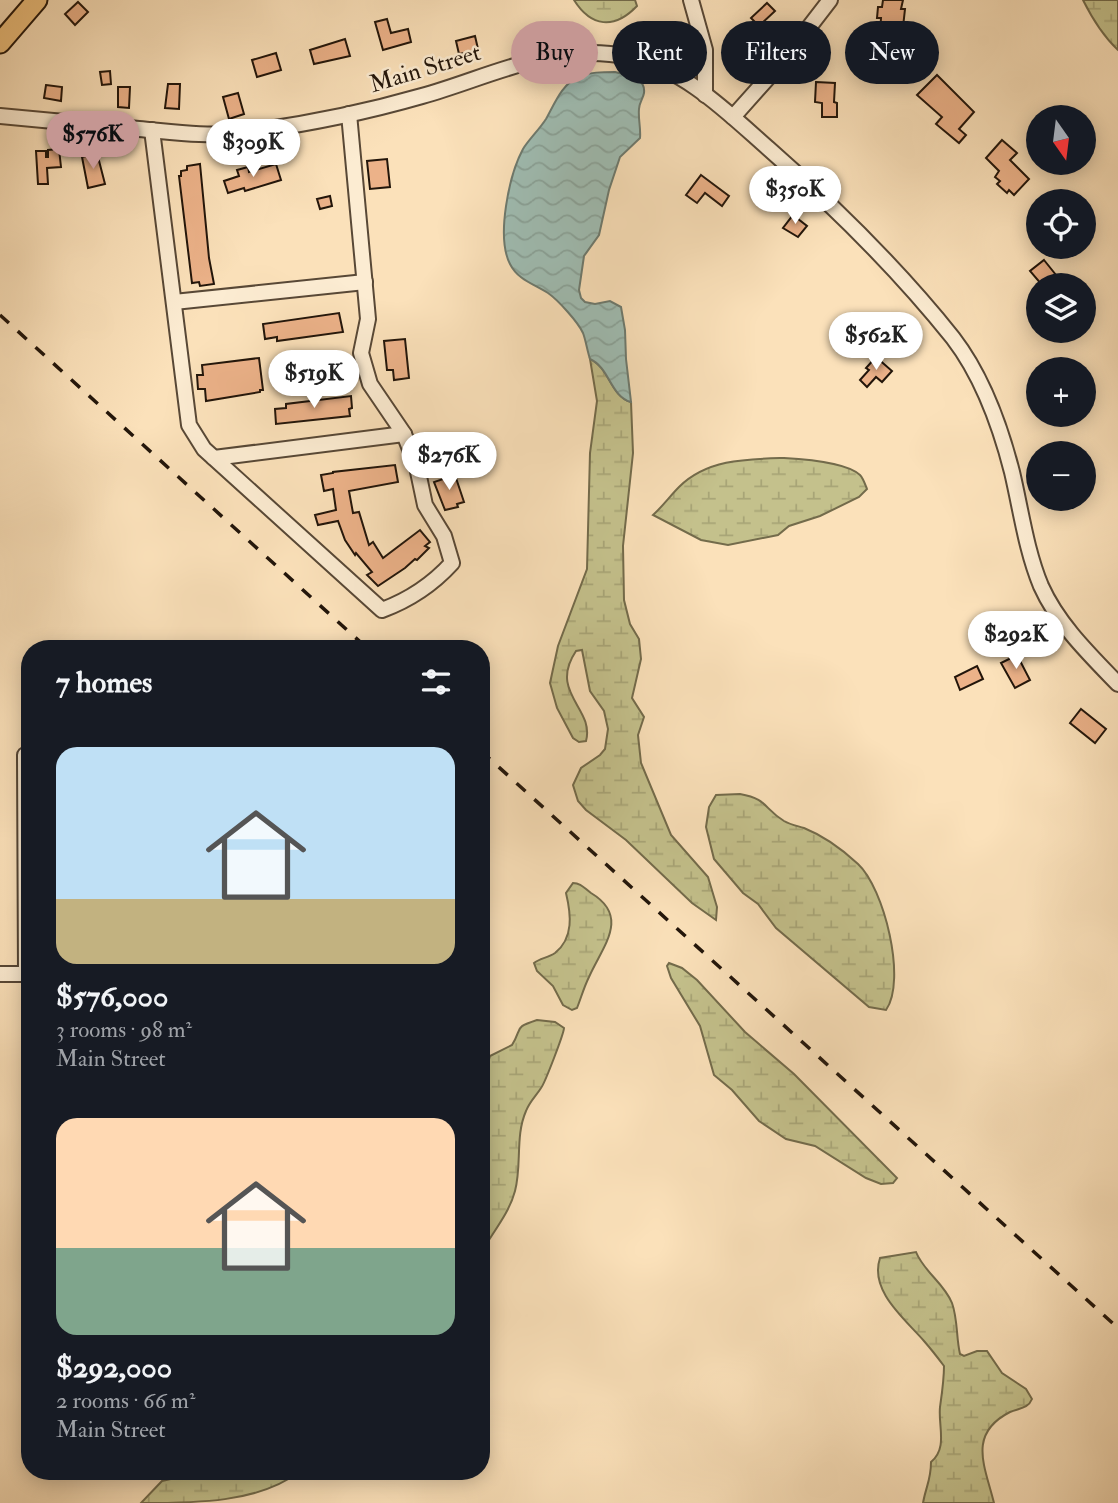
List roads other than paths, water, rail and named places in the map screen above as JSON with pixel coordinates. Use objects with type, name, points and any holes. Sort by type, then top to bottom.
[{"type":"main road","points":[[0,43],[37,0]]},
{"type":"street","points":[[691,0],[705,50],[705,95]]},
{"type":"street","points":[[733,117],[783,61],[830,0]]},
{"type":"street","name":"Main Street","points":[[0,116],[202,134],[238,133],[349,114],[425,96],[525,61],[576,55],[626,56],[671,71],[733,117],[852,226],[956,342],[983,387],[998,425],[1012,472],[1025,535],[1042,588],[1073,637],[1118,684]]},
{"type":"street","points":[[152,130],[189,425],[204,449],[382,610],[405,601],[440,576],[452,563],[444,536],[425,505],[417,467],[404,434],[370,384],[362,353],[368,319],[349,114]]},
{"type":"street","points":[[174,302],[365,282]]},
{"type":"street","points":[[214,458],[404,434]]},
{"type":"street","points":[[0,974],[21,974]]},
{"type":"water","points":[[598,72],[612,72],[612,84],[642,84],[644,93],[639,109],[640,138],[620,157],[599,235],[584,256],[579,290],[585,302],[595,304],[610,301],[621,307],[631,402],[619,394],[602,369],[590,359],[583,333],[567,311],[548,293],[522,278],[513,269],[504,238],[509,190],[525,145],[568,84],[598,84]]},
{"type":"railway","points":[[0,315],[358,640]]},
{"type":"railway","points":[[490,759],[1118,1328]]}]
